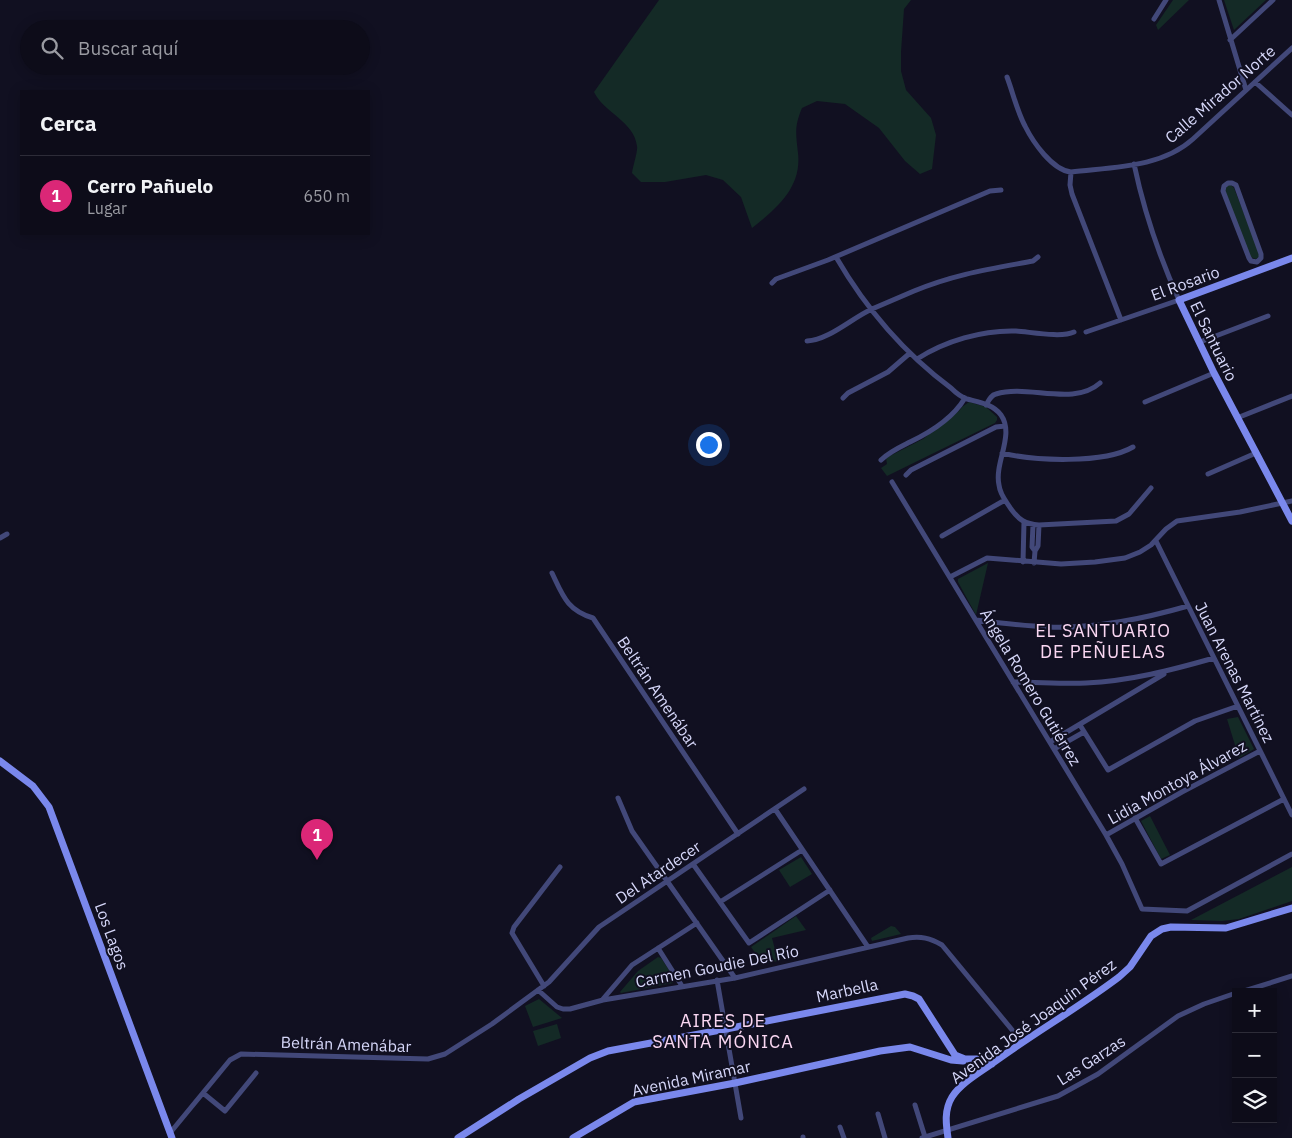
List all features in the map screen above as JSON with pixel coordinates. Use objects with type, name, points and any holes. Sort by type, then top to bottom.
[{"type":"street","points":[[1154,19],[1166,0]]},
{"type":"street","points":[[1218,0],[1246,90]]},
{"type":"street","points":[[1230,40],[1273,0]]},
{"type":"street","name":"Calle Mirador Norte","points":[[1071,172],[1157,160],[1178,152],[1292,48]]},
{"type":"street","points":[[1007,77],[1024,125],[1030,135],[1052,164],[1060,169],[1071,172],[1072,194],[1121,320]]},
{"type":"street","points":[[1255,82],[1292,115]]},
{"type":"street","name":"El Santuario","points":[[1134,164],[1153,238],[1178,300],[1237,418],[1292,521]]},
{"type":"street","points":[[1228,183],[1236,185],[1261,254],[1261,258],[1257,262],[1251,261],[1249,258],[1227,199],[1224,188],[1228,183]]},
{"type":"street","points":[[772,283],[776,279],[836,257],[990,191],[1001,190]]},
{"type":"street","points":[[836,257],[871,309],[910,353],[944,384],[965,398],[994,408],[1000,414],[1005,426],[1006,437],[998,465],[1001,494],[1016,515],[1024,522],[1036,525],[1116,521],[1129,514],[1151,488]]},
{"type":"street","points":[[807,341],[836,330],[871,309],[950,277],[1033,261],[1038,257]]},
{"type":"street","name":"El Rosario","points":[[1086,332],[1292,258]]},
{"type":"street","points":[[1257,262],[1260,270]]},
{"type":"street","points":[[1200,342],[1268,316]]},
{"type":"street","points":[[917,359],[928,352],[948,344],[983,333],[1014,331],[1063,334],[1074,332]]},
{"type":"street","points":[[843,398],[848,393],[888,372],[910,353]]},
{"type":"street","points":[[1145,402],[1214,373]]},
{"type":"street","points":[[986,405],[991,396],[997,394],[1027,392],[1053,394],[1080,393],[1093,390],[1100,383]]},
{"type":"street","points":[[1237,418],[1292,396]]},
{"type":"street","points":[[880,460],[886,454],[942,423],[960,406],[965,398]]},
{"type":"street","points":[[906,475],[910,470],[987,431],[1005,426]]},
{"type":"street","points":[[1002,454],[1024,458],[1072,459],[1110,455],[1124,452],[1133,447]]},
{"type":"street","points":[[1208,474],[1256,453]]},
{"type":"street","name":"Ángela Romero Gutiérrez","points":[[892,482],[1106,835],[1122,864],[1142,910],[1187,911],[1292,854]]},
{"type":"street","points":[[942,536],[1005,500]]},
{"type":"street","points":[[950,577],[986,558],[1034,563],[1070,564],[1118,559],[1140,552],[1156,541],[1166,529],[1177,521],[1240,512],[1292,501]]},
{"type":"street","points":[[1023,562],[1024,522]]},
{"type":"street","points":[[1034,563],[1035,550],[1032,547],[1036,525]]},
{"type":"street","points":[[0,538],[7,534]]},
{"type":"street","name":"Juan Arenas Martínez","points":[[1156,541],[1292,814]]},
{"type":"street","name":"Beltrán Amenábar","points":[[552,573],[567,604],[580,614],[593,618],[738,834]]},
{"type":"street","points":[[976,620],[1049,627],[1074,626],[1122,622],[1188,606]]},
{"type":"street","points":[[1013,682],[1085,683],[1112,681],[1167,672],[1214,658]]},
{"type":"street","points":[[1050,742],[1167,672]]},
{"type":"street","points":[[1080,725],[1108,770],[1195,721],[1238,706]]},
{"type":"street","points":[[1054,749],[1084,732]]},
{"type":"street","name":"Lidia Montoya Álvarez","points":[[1106,835],[1260,750]]},
{"type":"street","name":"Los Lagos","points":[[0,761],[33,786],[49,807],[171,1136]]},
{"type":"street","name":"Del Atardecer","points":[[538,990],[544,986],[599,927],[804,789]]},
{"type":"street","points":[[618,798],[632,831],[735,978]]},
{"type":"street","points":[[1135,818],[1161,864],[1284,799]]},
{"type":"street","points":[[775,808],[868,947]]},
{"type":"street","points":[[720,902],[802,850]]},
{"type":"street","points":[[693,864],[749,943],[830,890]]},
{"type":"street","points":[[544,986],[512,933],[514,927],[560,867]]},
{"type":"street","name":"Avenida José Joaquín Pérez","points":[[947,1134],[946,1114],[953,1096],[963,1085],[1022,1042],[1119,977],[1130,967],[1152,936],[1162,929],[1177,927],[1226,928],[1292,908]]},
{"type":"street","points":[[603,1000],[632,966],[697,923]]},
{"type":"street","name":"Carmen Goudie Del Río","points":[[538,990],[557,1006],[563,1009],[570,1009],[603,1000],[735,978],[917,936],[926,937],[942,945],[1022,1042]]},
{"type":"street","points":[[658,948],[682,986]]},
{"type":"street","points":[[1254,988],[1292,976]]},
{"type":"street","points":[[717,980],[741,1118]]},
{"type":"street","name":"Beltrán Amenábar","points":[[171,1136],[230,1060],[240,1054],[419,1059],[438,1057],[492,1024],[538,990]]},
{"type":"street","name":"Marbella","points":[[458,1138],[518,1099],[602,1053],[620,1048],[726,1030],[883,997],[909,994],[920,999],[954,1055],[969,1059],[988,1059],[992,1064]]},
{"type":"street","name":"Las Garzas","points":[[924,1138],[947,1134],[1058,1096],[1098,1074],[1178,1016],[1204,1004],[1232,995]]},
{"type":"street","name":"Avenida Miramar","points":[[573,1138],[634,1102],[735,1083],[833,1061],[906,1047],[956,1061],[969,1059]]},
{"type":"street","points":[[203,1093],[225,1111],[256,1073]]},
{"type":"street","points":[[915,1105],[924,1138]]},
{"type":"street","points":[[878,1114],[885,1138]]},
{"type":"street","points":[[840,1127],[844,1138]]},
{"type":"green space","points":[[659,0],[911,0],[904,9],[901,71],[906,90],[931,118],[936,135],[932,169],[920,174],[905,161],[879,128],[845,104],[817,101],[802,108],[798,120],[796,135],[798,165],[792,187],[786,197],[752,228],[741,197],[723,180],[706,175],[665,182],[641,182],[632,173],[637,148],[635,137],[625,123],[605,106],[594,92]]},
{"type":"green space","points":[[1173,0],[1189,0],[1158,30],[1156,25]]},
{"type":"green space","points":[[1224,0],[1266,0],[1234,30]]},
{"type":"green space","points":[[1228,185],[1234,188],[1259,252],[1260,256],[1256,259],[1250,257],[1225,191]]},
{"type":"green space","points":[[969,402],[986,407],[997,417],[995,423],[887,476],[881,468],[887,464],[886,458],[923,439]]},
{"type":"green space","points":[[988,563],[976,615],[958,579]]},
{"type":"green space","points":[[1238,717],[1254,749],[1239,758],[1227,719]]},
{"type":"green space","points":[[1150,816],[1170,855],[1161,859],[1141,821]]},
{"type":"green space","points":[[801,857],[812,874],[790,887],[779,870]]},
{"type":"green space","points":[[1292,867],[1292,901],[1239,919],[1222,921],[1191,920]]},
{"type":"green space","points":[[796,916],[806,930],[772,938],[778,961],[763,964],[751,947]]},
{"type":"green space","points":[[891,926],[895,927],[901,934],[872,941],[871,938]]},
{"type":"green space","points":[[658,957],[661,958],[675,979],[673,983],[620,992],[638,971]]},
{"type":"green space","points":[[539,999],[562,1018],[533,1027],[525,1006]]},
{"type":"green space","points":[[557,1024],[561,1038],[538,1046],[533,1031]]},
{"type":"place","name":"Cerro Pañuelo","points":[[317,860]]},
{"type":"district","name":"EL SANTUARIO DE PEÑUELAS","points":[[1103,641]]},
{"type":"district","name":"AIRES DE SANTA MÓNICA","points":[[723,1031]]}]
